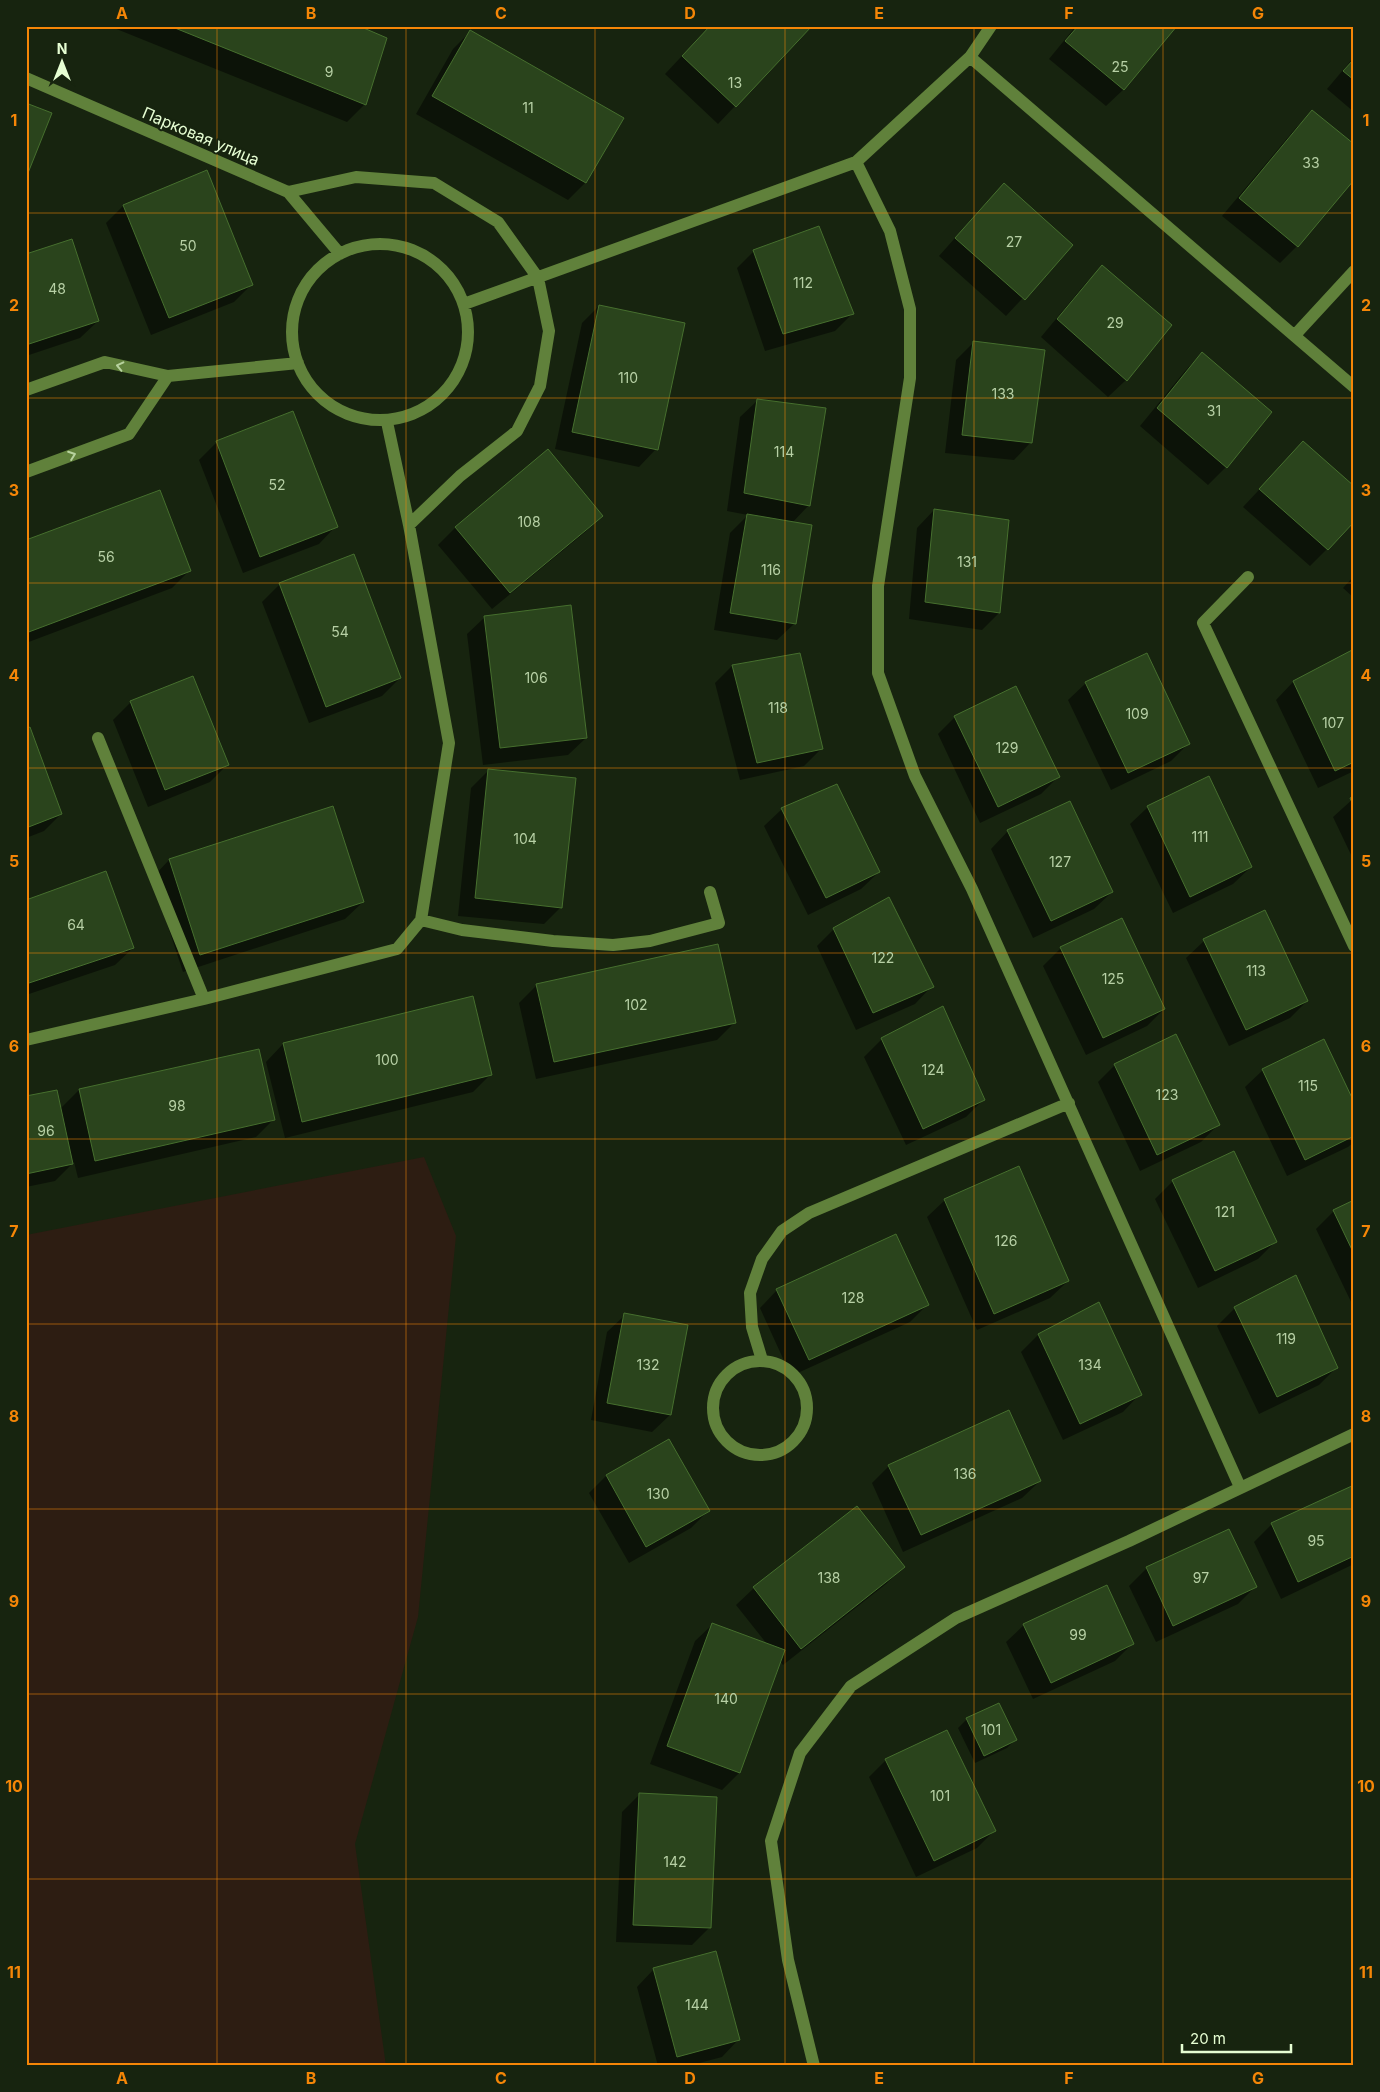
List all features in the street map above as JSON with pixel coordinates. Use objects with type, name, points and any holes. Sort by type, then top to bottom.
[{"type":"street","points":[[464,304],[856,162],[970,57],[992,26]]},
{"type":"street","points":[[970,57],[1296,335],[1354,387]]},
{"type":"street","name":"Парковая улица","points":[[26,78],[288,192],[340,254]]},
{"type":"street","points":[[856,162],[890,231],[910,310],[910,378],[878,586],[878,673],[916,776],[972,889],[1240,1487]]},
{"type":"street","points":[[288,192],[356,177],[434,183],[498,222],[538,278],[549,330],[540,386],[517,431],[460,476],[409,525]]},
{"type":"street","points":[[397,244],[432,258],[457,285],[464,304],[469,319],[467,355],[451,387],[424,410],[387,422],[357,418],[328,404],[306,381],[293,352],[292,320],[302,289],[326,261],[360,245],[397,244]]},
{"type":"street","points":[[1296,335],[1354,271]]},
{"type":"street","points":[[26,390],[104,362],[168,376],[298,363]]},
{"type":"street","points":[[26,472],[129,434],[168,376]]},
{"type":"street","points":[[26,1040],[204,999],[397,948],[421,920],[449,743],[409,525],[387,422]]},
{"type":"street","points":[[1248,577],[1203,623],[1354,946]]},
{"type":"street","points":[[98,738],[204,999]]},
{"type":"street","points":[[421,920],[462,930],[553,941],[630,944],[650,941],[719,923],[710,892]]},
{"type":"street","points":[[762,1360],[752,1327],[750,1293],[762,1259],[782,1231],[809,1213],[1069,1104]]},
{"type":"street","points":[[762,1360],[780,1364],[795,1375],[805,1391],[808,1409],[804,1427],[793,1442],[777,1452],[759,1456],[741,1451],[726,1440],[716,1425],[713,1407],[717,1388],[727,1373],[743,1363],[762,1360]]},
{"type":"street","points":[[814,2066],[788,1960],[772,1841],[800,1753],[851,1686],[956,1618],[1129,1541],[1354,1434]]},
{"type":"shaded area","points":[[424,1157],[456,1236],[418,1617],[355,1844],[386,2066],[26,2066],[26,1235]]},
{"type":"building","points":[[170,26],[359,26],[387,38],[366,105]]},
{"type":"building","points":[[710,26],[812,26],[736,107],[682,56]]},
{"type":"building","points":[[1078,26],[1177,26],[1124,90],[1065,41]]},
{"type":"building","points":[[470,30],[624,118],[586,183],[432,96]]},
{"type":"building","points":[[1354,59],[1354,80],[1343,71]]},
{"type":"building","points":[[26,103],[52,113],[26,178]]},
{"type":"building","points":[[1312,110],[1354,144],[1354,180],[1298,247],[1239,198]]},
{"type":"building","points":[[207,170],[253,285],[169,318],[123,205]]},
{"type":"building","points":[[1004,183],[1073,245],[1025,300],[955,238]]},
{"type":"building","points":[[819,226],[854,314],[783,334],[753,250]]},
{"type":"building","points":[[72,239],[99,321],[26,345],[26,254]]},
{"type":"building","points":[[1102,265],[1172,325],[1127,381],[1057,319]]},
{"type":"building","points":[[599,305],[685,323],[658,450],[572,432]]},
{"type":"building","points":[[973,341],[1045,350],[1032,443],[962,435]]},
{"type":"building","points":[[1202,352],[1272,412],[1227,468],[1157,408]]},
{"type":"building","points":[[757,399],[826,408],[810,506],[744,493]]},
{"type":"building","points":[[293,411],[338,527],[260,557],[216,441]]},
{"type":"building","points":[[1303,441],[1354,486],[1354,522],[1328,550],[1259,489]]},
{"type":"building","points":[[548,449],[603,516],[510,593],[455,527]]},
{"type":"building","points":[[160,490],[191,571],[26,633],[26,540]]},
{"type":"building","points":[[934,509],[1009,520],[1000,613],[925,602]]},
{"type":"building","points":[[747,514],[812,525],[796,624],[730,613]]},
{"type":"building","points":[[354,554],[401,678],[326,707],[279,583]]},
{"type":"building","points":[[571,605],[587,738],[500,748],[484,616]]},
{"type":"building","points":[[1354,649],[1354,762],[1335,771],[1293,681]]},
{"type":"building","points":[[800,653],[823,749],[757,763],[732,665]]},
{"type":"building","points":[[1147,653],[1190,744],[1128,773],[1085,682]]},
{"type":"building","points":[[193,676],[229,765],[165,790],[130,701]]},
{"type":"building","points":[[1016,686],[1060,777],[998,807],[954,716]]},
{"type":"building","points":[[30,727],[62,814],[26,828],[26,729]]},
{"type":"building","points":[[488,769],[576,778],[562,908],[475,898]]},
{"type":"building","points":[[1209,776],[1252,867],[1190,897],[1147,806]]},
{"type":"building","points":[[837,784],[880,872],[826,898],[781,808]]},
{"type":"building","points":[[1354,796],[1354,807],[1350,798]]},
{"type":"building","points":[[1070,801],[1113,892],[1051,921],[1007,830]]},
{"type":"building","points":[[333,806],[364,902],[200,955],[169,859]]},
{"type":"building","points":[[106,871],[134,948],[26,984],[26,900]]},
{"type":"building","points":[[889,897],[934,987],[873,1013],[833,928]]},
{"type":"building","points":[[1265,910],[1308,1001],[1246,1030],[1203,939]]},
{"type":"building","points":[[1122,918],[1165,1009],[1103,1038],[1060,947]]},
{"type":"building","points":[[718,944],[736,1023],[554,1062],[536,984]]},
{"type":"building","points":[[473,996],[492,1075],[302,1122],[283,1043]]},
{"type":"building","points":[[943,1006],[985,1100],[923,1129],[881,1038]]},
{"type":"building","points":[[1176,1034],[1220,1125],[1157,1155],[1114,1064]]},
{"type":"building","points":[[1324,1039],[1354,1102],[1354,1136],[1305,1160],[1262,1069]]},
{"type":"building","points":[[259,1049],[275,1120],[95,1161],[79,1089]]},
{"type":"building","points":[[57,1090],[73,1164],[26,1174],[26,1096]]},
{"type":"building","points":[[1234,1151],[1277,1242],[1215,1271],[1172,1180]]},
{"type":"building","points":[[1019,1166],[1069,1281],[994,1314],[944,1199]]},
{"type":"building","points":[[1354,1200],[1354,1254],[1333,1210]]},
{"type":"building","points":[[896,1234],[929,1305],[809,1360],[776,1289]]},
{"type":"building","points":[[1296,1275],[1338,1368],[1277,1397],[1234,1307]]},
{"type":"building","points":[[1099,1302],[1142,1395],[1080,1424],[1038,1334]]},
{"type":"building","points":[[624,1313],[688,1325],[671,1415],[607,1403]]},
{"type":"building","points":[[1009,1410],[1041,1481],[921,1535],[888,1465]]},
{"type":"building","points":[[669,1439],[710,1511],[646,1547],[606,1475]]},
{"type":"building","points":[[1354,1485],[1354,1556],[1298,1582],[1271,1523]]},
{"type":"building","points":[[857,1506],[905,1567],[801,1649],[753,1587]]},
{"type":"building","points":[[1229,1529],[1257,1587],[1173,1626],[1146,1567]]},
{"type":"building","points":[[1107,1585],[1134,1644],[1051,1683],[1023,1624]]},
{"type":"building","points":[[712,1623],[785,1650],[740,1773],[667,1746]]},
{"type":"building","points":[[999,1703],[1017,1740],[984,1756],[966,1718]]},
{"type":"building","points":[[947,1730],[996,1831],[934,1861],[885,1759]]},
{"type":"building","points":[[639,1793],[717,1797],[711,1928],[633,1925]]},
{"type":"building","points":[[716,1951],[740,2040],[677,2057],[653,1968]]}]
